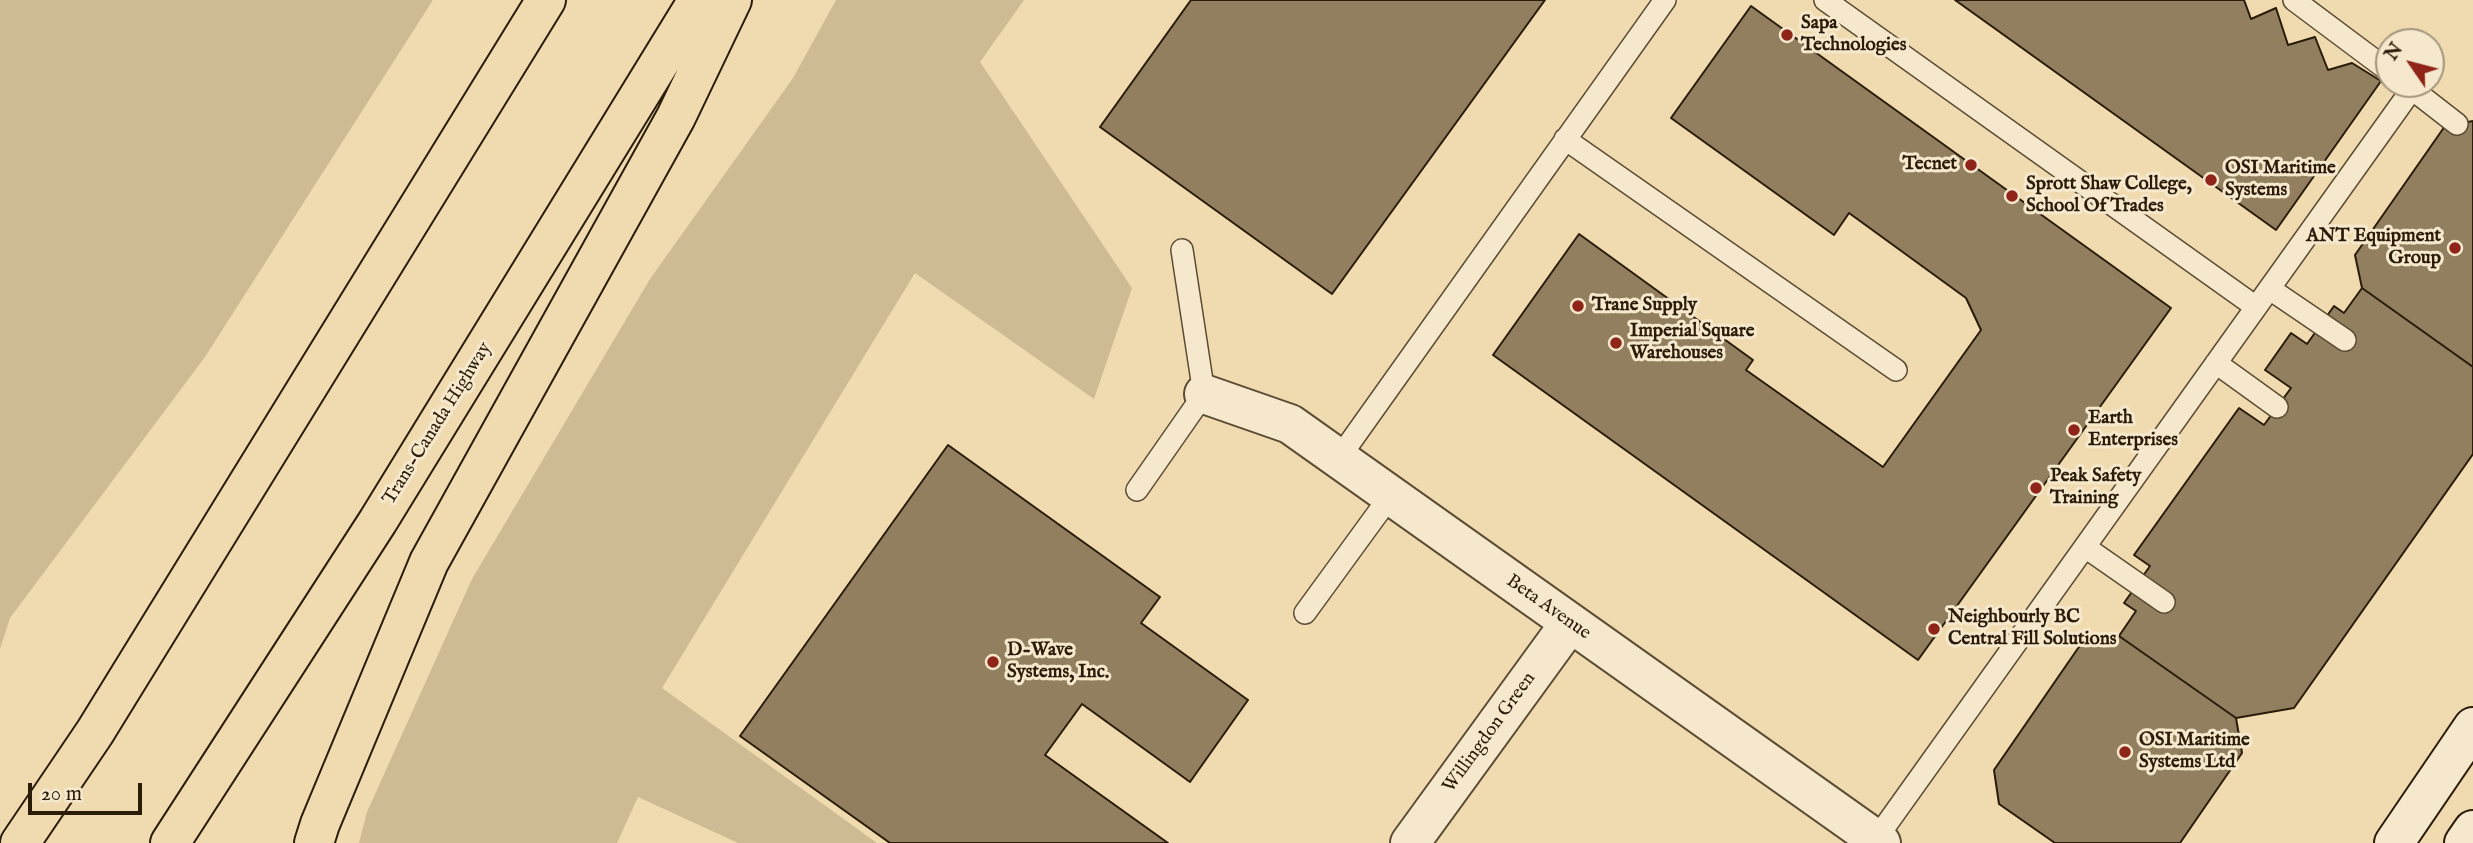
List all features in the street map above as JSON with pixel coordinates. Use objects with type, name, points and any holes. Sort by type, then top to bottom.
[{"type":"highway","points":[[20,843],[95,732],[546,0]]},
{"type":"highway","name":"Trans-Canada Highway","points":[[170,843],[378,521],[698,0]]},
{"type":"highway","points":[[314,843],[429,562],[676,117],[732,0]]},
{"type":"highway","points":[[0,841],[95,732]]},
{"type":"street","name":"Beta Avenue","points":[[1204,394],[1290,424],[1878,841]]},
{"type":"street","name":"Willingdon Green","points":[[1410,843],[1570,623]]},
{"type":"street","points":[[2394,843],[2473,727]]},
{"type":"street","points":[[2464,843],[2473,830]]},
{"type":"lane","points":[[1339,457],[1665,0]]},
{"type":"lane","points":[[1825,0],[2256,307]]},
{"type":"lane","points":[[2294,0],[2375,60]]},
{"type":"lane","points":[[1878,841],[2270,289],[2400,98]]},
{"type":"lane","points":[[2423,98],[2457,124]]},
{"type":"lane","points":[[1566,139],[1896,370]]},
{"type":"lane","points":[[1138,490],[1204,394],[1182,250]]},
{"type":"lane","points":[[2270,289],[2346,340]]},
{"type":"lane","points":[[2216,363],[2277,407]]},
{"type":"lane","points":[[1306,613],[1391,495]]},
{"type":"lane","points":[[2085,547],[2164,602]]},
{"type":"shaded area","points":[[0,0],[433,0],[205,357],[10,618],[0,649]]},
{"type":"shaded area","points":[[836,0],[1024,0],[980,62],[1132,288],[1094,399],[915,273],[662,688],[877,843],[738,843],[638,797],[617,843],[359,843],[367,812],[472,579],[650,279],[793,78]]},
{"type":"building","points":[[1191,0],[1545,0],[1332,294],[1100,127]]},
{"type":"building","points":[[1955,0],[2244,0],[2251,19],[2276,8],[2288,45],[2315,37],[2328,70],[2352,63],[2375,77],[2375,90],[2276,230]]},
{"type":"building","name":"Imperial Square Warehouses","points":[[1751,6],[2171,308],[1918,660],[1493,355],[1579,234],[1753,360],[1746,370],[1883,467],[1981,330],[1966,298],[1849,213],[1834,235],[1671,118]]},
{"type":"building","points":[[2473,121],[2473,367],[2362,288],[2355,255],[2445,126]]},
{"type":"building","points":[[2362,288],[2473,367],[2473,454],[2294,708],[2236,718],[2119,636],[2136,611],[2124,603],[2150,566],[2134,555],[2239,408],[2264,425],[2291,388],[2265,370],[2291,333],[2307,344],[2334,306],[2344,313]]},
{"type":"building","name":"D-Wave Systems, Inc.","points":[[948,445],[1160,597],[1141,623],[1248,700],[1190,782],[1082,704],[1045,755],[1168,843],[890,843],[740,736]]},
{"type":"building","points":[[2119,636],[2236,718],[2242,753],[2180,843],[2055,843],[1999,804],[1994,770],[2083,641]]},
{"type":"place","name":"Sapa Technologies","points":[[1787,35]]},
{"type":"place","name":"Tecnet","points":[[1971,165]]},
{"type":"place","name":"OSI Maritime Systems","points":[[2211,180]]},
{"type":"place","name":"Sprott Shaw College, School Of Trades","points":[[2012,196]]},
{"type":"place","name":"ANT Equipment Group","points":[[2455,248]]},
{"type":"place","name":"Trane Supply","points":[[1578,306]]},
{"type":"place","name":"Imperial Square Warehouses","points":[[1616,343]]},
{"type":"place","name":"Earth Enterprises","points":[[2074,430]]},
{"type":"place","name":"Peak Safety Training","points":[[2036,488]]},
{"type":"place","name":"Neighbourly BC Central Fill Solutions","points":[[1934,629]]},
{"type":"place","name":"D-Wave Systems, Inc.","points":[[993,662]]},
{"type":"place","name":"OSI Maritime Systems Ltd","points":[[2125,752]]}]
